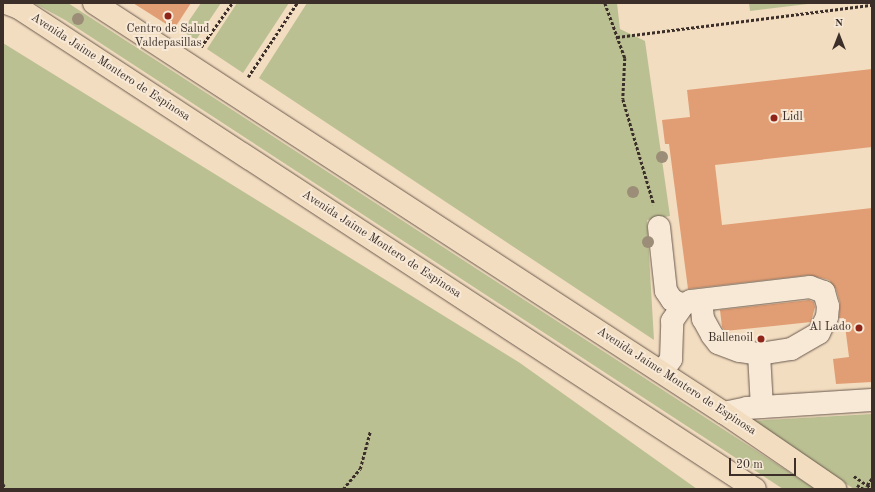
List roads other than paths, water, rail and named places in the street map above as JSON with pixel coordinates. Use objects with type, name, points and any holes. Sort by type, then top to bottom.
[{"type":"main road","name":"Avenida Jaime Montero de Espinosa","points":[[6,3],[18,8],[755,489]]},
{"type":"main road","name":"Avenida Jaime Montero de Espinosa","points":[[94,3],[724,413],[842,480]]},
{"type":"lane","points":[[660,227],[666,291],[672,300],[692,302],[810,287],[824,292],[828,306],[827,317],[819,333],[791,349],[759,354],[739,352],[718,343],[706,327],[692,302]]},
{"type":"lane","points":[[662,372],[671,359],[672,321],[692,302]]},
{"type":"lane","points":[[759,354],[762,407]]},
{"type":"lane","points":[[724,413],[762,407],[872,400]]},
{"type":"place","name":"Centro de Salud Valdepasillas","points":[[168,16]]},
{"type":"place","name":"Lidl","points":[[774,118]]},
{"type":"place","name":"Al Lado","points":[[859,328]]},
{"type":"place","name":"Ballenoil","points":[[761,339]]}]
